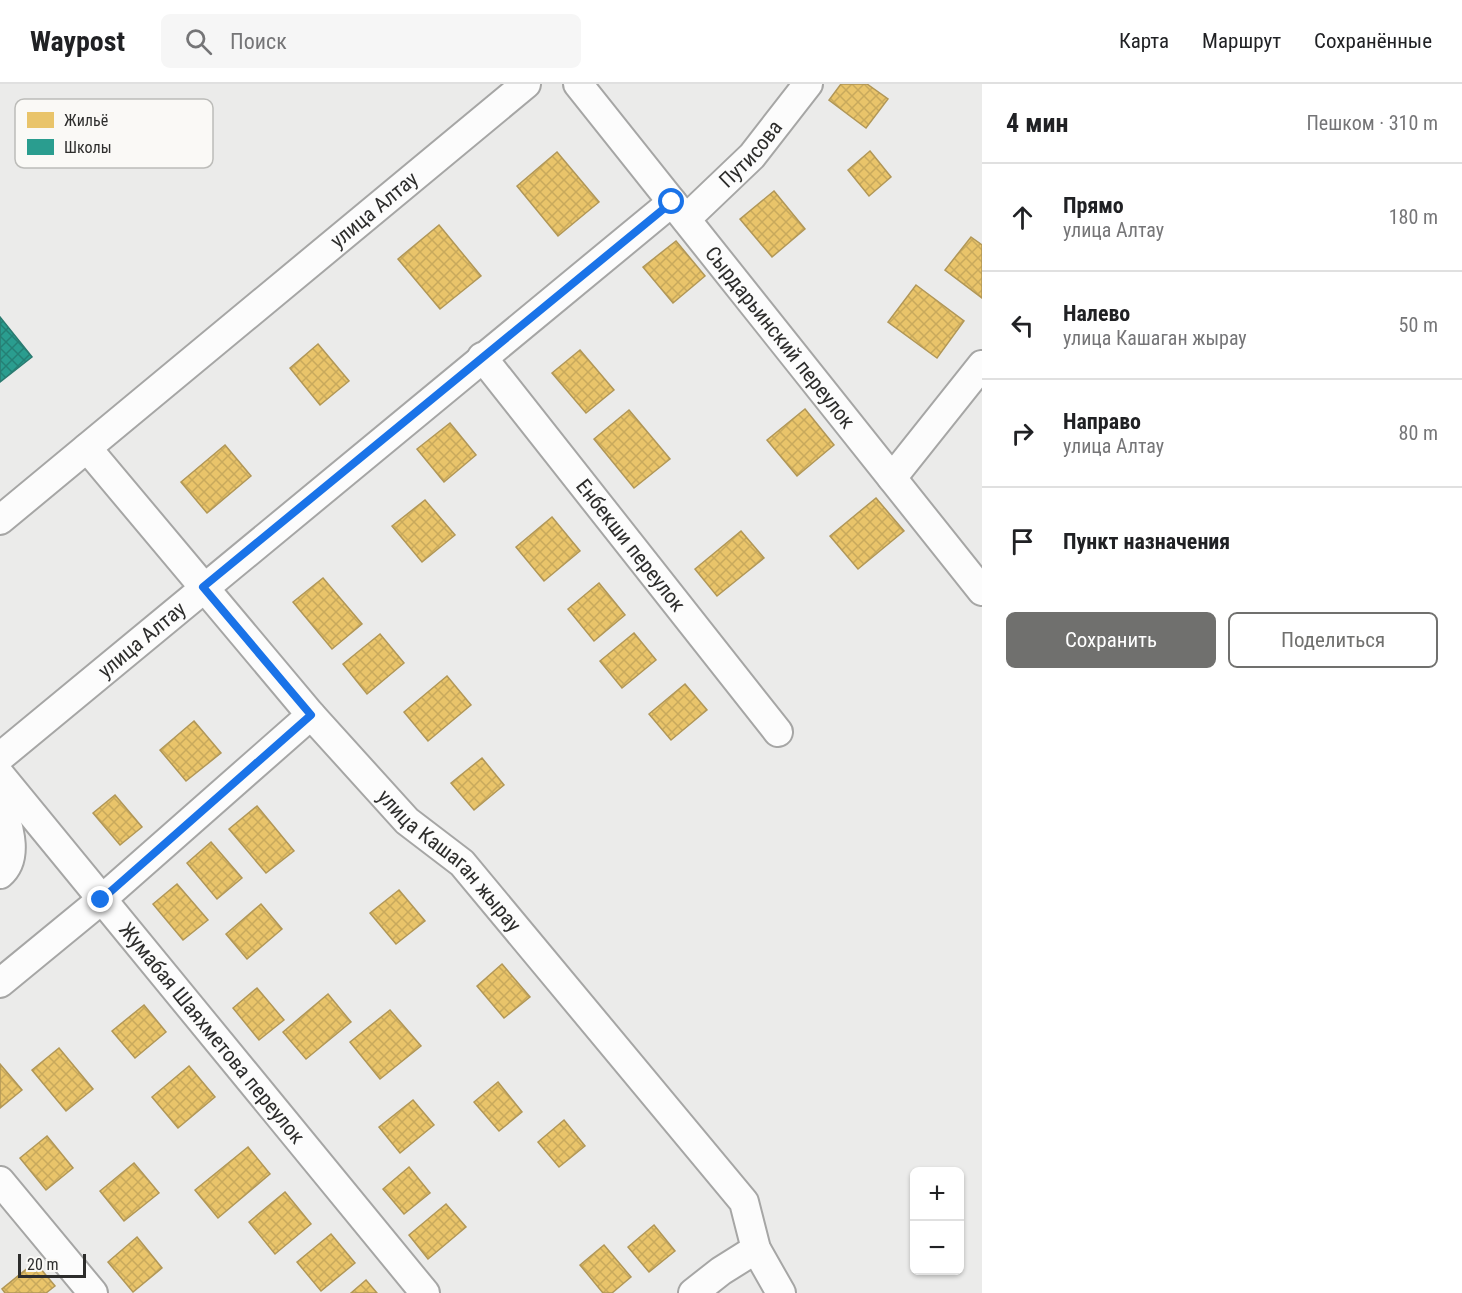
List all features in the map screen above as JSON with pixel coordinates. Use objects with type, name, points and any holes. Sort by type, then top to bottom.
[{"type":"street","name":"улица Алтау","points":[[0,520],[526,84]]},
{"type":"street","name":"Сырдарьинский переулок","points":[[578,84],[982,591]]},
{"type":"street","name":"Путисова","points":[[679,210],[752,156],[808,84]]},
{"type":"street","name":"улица Алтау","points":[[0,757],[482,357],[679,210]]},
{"type":"street","name":"Енбекши переулок","points":[[482,357],[778,732]]},
{"type":"street","points":[[892,478],[982,365]]},
{"type":"street","name":"улица Кашаган жырау","points":[[87,448],[311,715],[407,821],[462,863],[744,1202],[756,1249],[781,1293]]},
{"type":"street","points":[[0,983],[101,900],[311,715]]},
{"type":"street","name":"Жумабая Шаяхметова переулок","points":[[0,775],[425,1293]]},
{"type":"street","points":[[0,798],[10,839],[11,857],[0,874]]},
{"type":"street","points":[[0,1181],[93,1293]]},
{"type":"street","points":[[693,1293],[721,1271],[756,1249]]},
{"type":"building: Жильё","points":[[841,84],[867,84],[888,99],[866,128],[829,100]]},
{"type":"building: Жильё","points":[[870,151],[891,177],[869,196],[848,170]]},
{"type":"building: Жильё","points":[[557,152],[599,202],[558,236],[517,186]]},
{"type":"building: Жильё","points":[[774,191],[805,229],[772,257],[740,219]]},
{"type":"building: Жильё","points":[[439,225],[481,276],[440,309],[398,259]]},
{"type":"building: Жильё","points":[[971,237],[982,245],[982,298],[945,270]]},
{"type":"building: Жильё","points":[[676,241],[705,276],[673,303],[643,267]]},
{"type":"building: Жильё","points":[[916,285],[964,321],[937,358],[888,322]]},
{"type":"building: Жильё","points":[[318,344],[349,381],[320,405],[290,368]]},
{"type":"building: Жильё","points":[[580,350],[614,390],[586,413],[552,373]]},
{"type":"building: Жильё","points":[[805,409],[834,445],[797,476],[767,440]]},
{"type":"building: Жильё","points":[[629,410],[670,459],[634,488],[594,439]]},
{"type":"building: Жильё","points":[[450,423],[476,455],[444,482],[417,449]]},
{"type":"building: Жильё","points":[[225,445],[251,476],[207,513],[181,482]]},
{"type":"building: Жильё","points":[[876,498],[904,531],[858,569],[830,536]]},
{"type":"building: Жильё","points":[[425,500],[455,535],[422,562],[392,526]]},
{"type":"building: Жильё","points":[[552,517],[580,551],[544,581],[516,547]]},
{"type":"building: Жильё","points":[[741,531],[764,558],[717,596],[695,569]]},
{"type":"building: Жильё","points":[[323,578],[362,624],[332,649],[293,602]]},
{"type":"building: Жильё","points":[[599,583],[625,615],[594,641],[568,609]]},
{"type":"building: Жильё","points":[[634,633],[656,660],[622,688],[600,661]]},
{"type":"building: Жильё","points":[[380,634],[404,663],[367,694],[343,664]]},
{"type":"building: Жильё","points":[[447,676],[471,705],[428,741],[404,712]]},
{"type":"building: Жильё","points":[[685,684],[707,710],[671,740],[649,714]]},
{"type":"building: Жильё","points":[[194,721],[221,753],[186,781],[160,750]]},
{"type":"building: Жильё","points":[[482,758],[504,785],[474,810],[451,783]]},
{"type":"building: Жильё","points":[[115,795],[142,827],[120,845],[93,813]]},
{"type":"building: Жильё","points":[[257,806],[294,851],[266,873],[229,829]]},
{"type":"building: Жильё","points":[[211,842],[242,878],[217,899],[187,863]]},
{"type":"building: Жильё","points":[[177,884],[208,920],[183,940],[153,904]]},
{"type":"building: Жильё","points":[[399,890],[425,921],[396,944],[370,913]]},
{"type":"building: Жильё","points":[[261,904],[282,929],[247,959],[226,934]]},
{"type":"building: Жильё","points":[[502,964],[530,997],[504,1018],[477,986]]},
{"type":"building: Жильё","points":[[257,988],[284,1020],[259,1040],[233,1008]]},
{"type":"building: Жильё","points":[[328,994],[351,1022],[306,1059],[283,1032]]},
{"type":"building: Жильё","points":[[144,1005],[166,1032],[135,1058],[112,1031]]},
{"type":"building: Жильё","points":[[390,1010],[421,1046],[380,1079],[350,1042]]},
{"type":"building: Жильё","points":[[59,1048],[93,1089],[66,1111],[32,1070]]},
{"type":"building: Жильё","points":[[0,1064],[22,1090],[0,1108]]},
{"type":"building: Жильё","points":[[189,1066],[215,1097],[178,1128],[152,1097]]},
{"type":"building: Жильё","points":[[498,1082],[522,1112],[499,1131],[474,1102]]},
{"type":"building: Жильё","points":[[413,1100],[434,1125],[400,1153],[379,1127]]},
{"type":"building: Жильё","points":[[564,1120],[585,1146],[559,1167],[538,1142]]},
{"type":"building: Жильё","points":[[47,1136],[73,1168],[46,1190],[20,1158]]},
{"type":"building: Жильё","points":[[248,1147],[270,1174],[218,1218],[195,1190]]},
{"type":"building: Жильё","points":[[134,1163],[159,1193],[124,1221],[100,1191]]},
{"type":"building: Жильё","points":[[409,1167],[430,1193],[404,1214],[383,1189]]},
{"type":"building: Жильё","points":[[285,1192],[311,1224],[275,1254],[249,1222]]},
{"type":"building: Жильё","points":[[446,1204],[466,1227],[428,1259],[409,1235]]},
{"type":"building: Жильё","points":[[654,1225],[675,1251],[649,1272],[628,1247]]},
{"type":"building: Жильё","points":[[331,1234],[355,1263],[321,1291],[297,1262]]},
{"type":"building: Жильё","points":[[137,1237],[162,1268],[133,1292],[108,1262]]},
{"type":"building: Жильё","points":[[604,1245],[631,1277],[612,1293],[603,1293],[580,1265]]},
{"type":"building: Жильё","points":[[35,1262],[55,1286],[46,1293],[5,1293],[2,1289]]},
{"type":"building: Жильё","points":[[366,1280],[377,1293],[351,1293]]},
{"type":"building: Школы","points":[[0,317],[32,357],[0,382]]},
{"type":"route","points":[[101,900],[311,715],[203,587],[672,202]]}]
